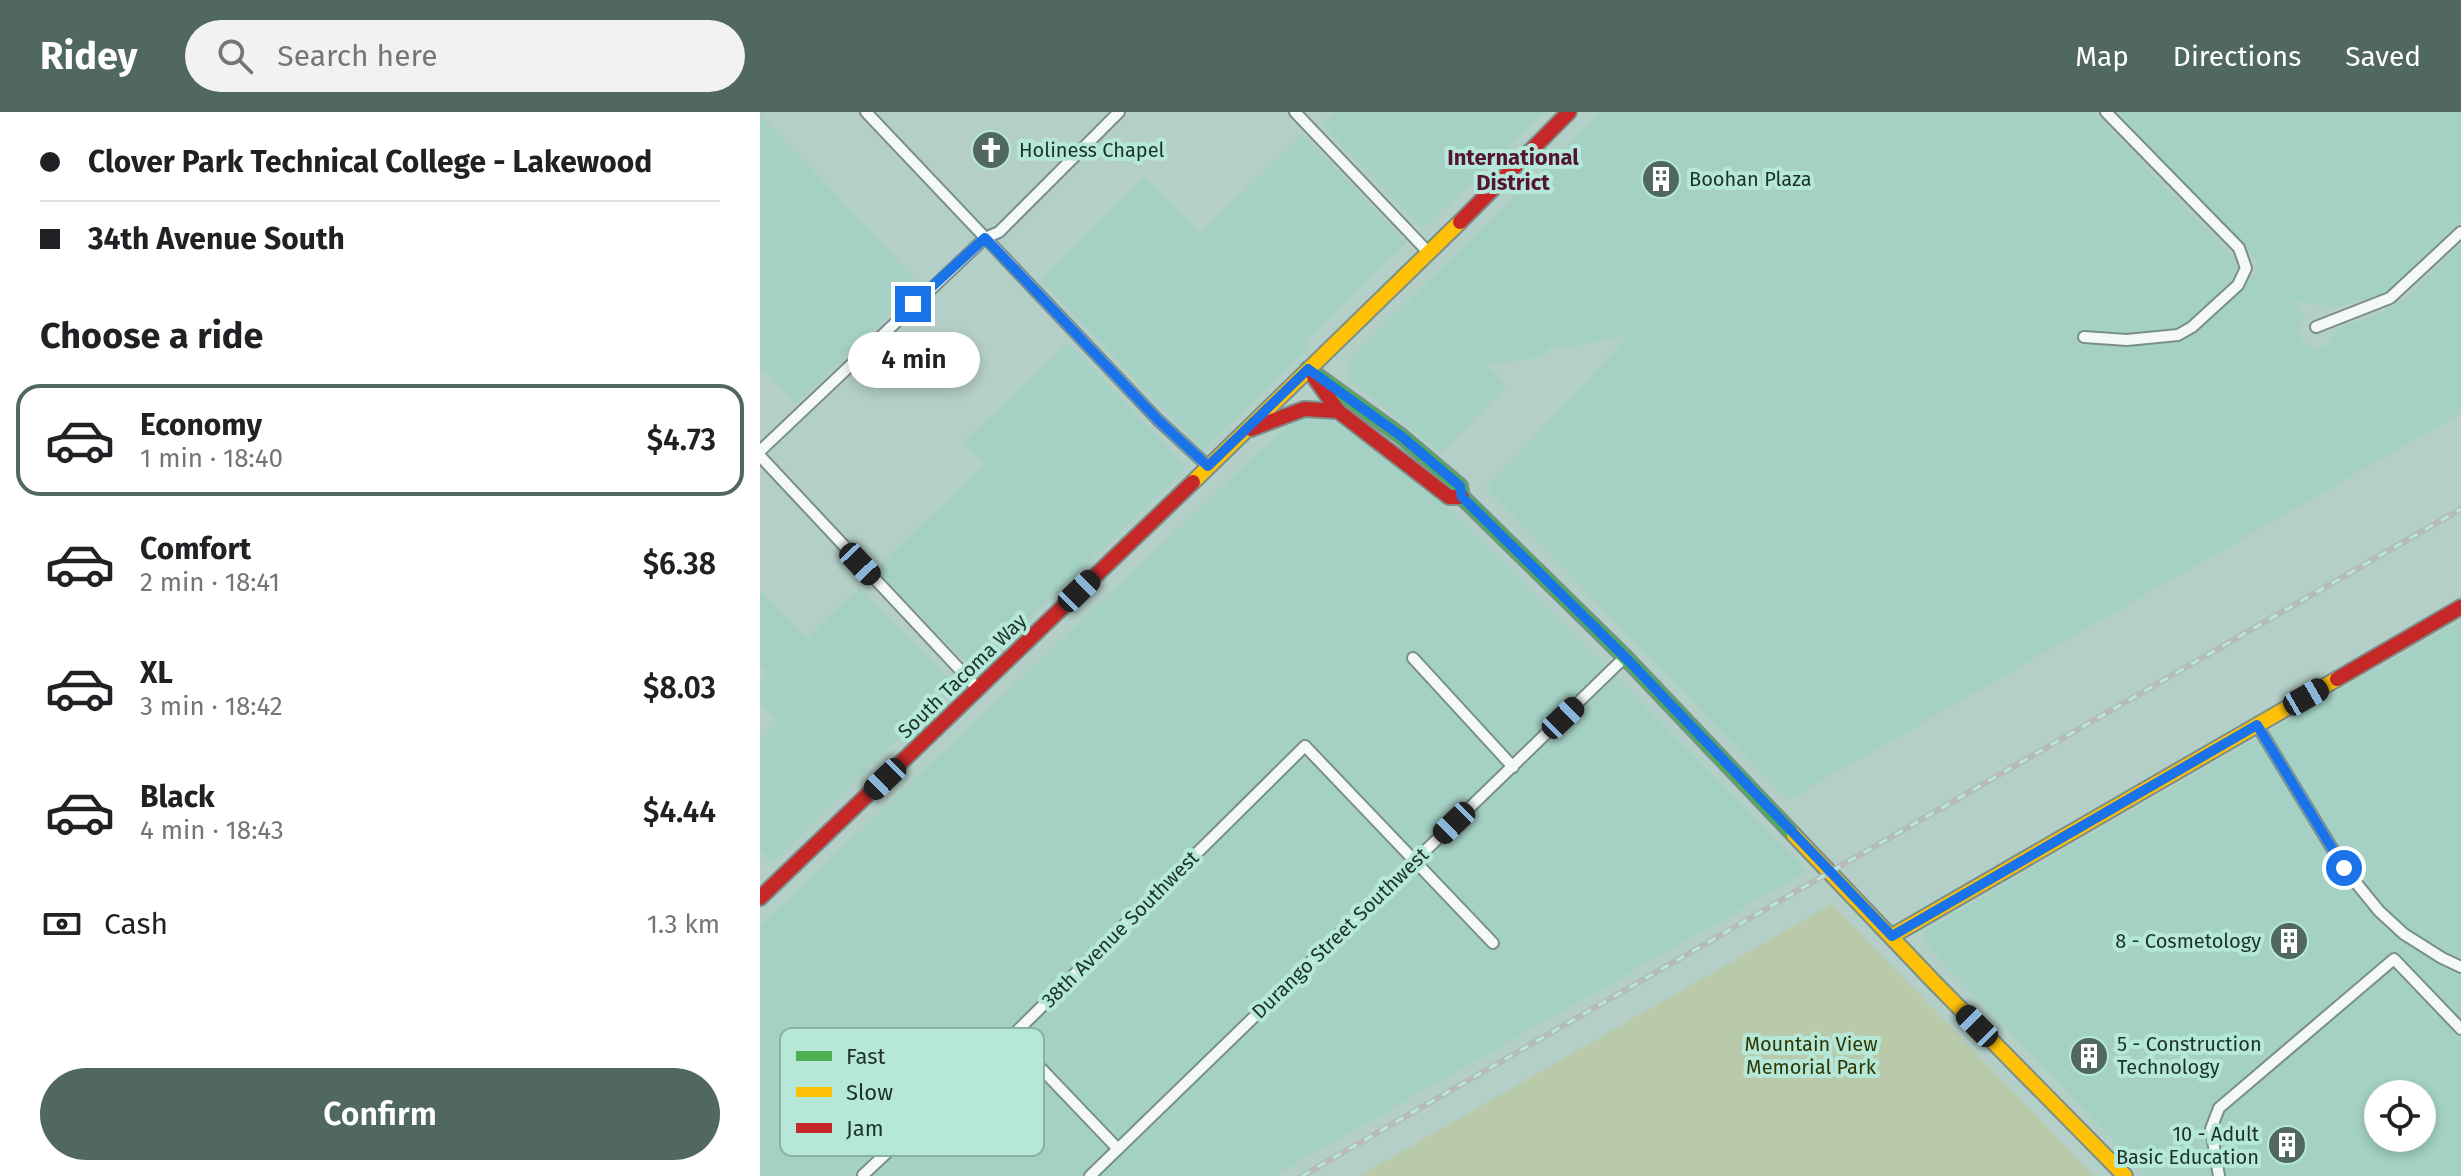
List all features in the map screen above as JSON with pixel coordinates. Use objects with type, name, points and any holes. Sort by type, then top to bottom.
[{"type":"main road","name":"South Tacoma Way","points":[[763,889],[979,690],[1429,253],[1569,112]]},
{"type":"main road","points":[[1308,369],[1338,411],[1449,497],[1462,497]]},
{"type":"main road","points":[[1308,369],[1347,395],[1460,486],[1462,497],[1625,657],[1935,983],[2125,1176]]},
{"type":"main road","points":[[1242,432],[1297,409],[1311,407],[1338,411]]},
{"type":"main road","points":[[1892,936],[2461,607]]},
{"type":"street","points":[[866,112],[1158,420],[1208,466]]},
{"type":"street","points":[[979,690],[760,454],[985,238],[999,232],[1119,112]]},
{"type":"street","points":[[1295,112],[1429,253]]},
{"type":"street","points":[[2084,337],[2127,340],[2170,337],[2185,332],[2238,285],[2246,268],[2239,248],[2106,112]]},
{"type":"street","points":[[2316,327],[2390,298],[2461,232]]},
{"type":"street","name":"Durango Street Southwest","points":[[1090,1176],[1625,657]]},
{"type":"street","points":[[1413,658],[1513,767]]},
{"type":"street","points":[[2257,725],[2344,868],[2371,903],[2404,934],[2461,967]]},
{"type":"street","name":"38th Avenue Southwest","points":[[1020,1028],[1305,746],[1415,861]]},
{"type":"street","points":[[1415,861],[1493,943]]},
{"type":"street","points":[[2219,1176],[2211,1129],[2219,1108],[2394,959],[2461,1029]]},
{"type":"street","points":[[1044,1072],[1118,1149]]},
{"type":"street","name":"38th Avenue Southwest","points":[[863,1175],[883,1156]]},
{"type":"shaded area","points":[[1335,112],[1545,112],[1423,229],[1322,124]]},
{"type":"shaded area","points":[[1601,112],[2093,112],[2253,278],[2259,263],[2118,112],[2461,112],[2461,223],[2389,292],[2338,307],[2294,301],[2305,317],[2298,329],[2302,341],[2312,348],[2322,348],[2339,328],[2379,314],[2407,297],[2461,243],[2461,413],[1788,800],[1486,488],[1629,336],[1557,349],[1553,345],[1541,357],[1487,365],[1507,386],[1441,453],[1348,378],[1349,359]]},
{"type":"shaded area","points":[[760,114],[920,284],[796,404],[764,369],[760,370]]},
{"type":"shaded area","points":[[1303,134],[1406,243],[1306,342],[1310,347],[1203,450],[1040,279],[1145,177],[1200,233]]},
{"type":"shaded area","points":[[1068,343],[1187,467],[975,672],[876,569],[984,465],[963,443]]},
{"type":"shaded area","points":[[1311,416],[1332,420],[1431,490],[1808,871],[1274,1176],[760,1176],[760,926],[1280,432],[1298,420]]},
{"type":"shaded area","points":[[859,588],[954,684],[773,862],[760,850],[760,740],[778,721],[760,702],[760,682],[768,673],[760,665],[760,591],[807,638]]},
{"type":"shaded area","points":[[2461,620],[2461,1176],[2147,1176],[1925,943],[1924,931]]},
{"type":"green space","name":"Mountain View Memorial Park","points":[[1832,904],[2094,1176],[1359,1176]]},
{"type":"railway","points":[[1302,1176],[2461,509]]},
{"type":"traffic: fast","points":[[1308,369],[1401,436],[1460,486],[1462,497],[1625,657],[1794,835]]},
{"type":"traffic: slow","points":[[1193,482],[1460,222]]},
{"type":"traffic: slow","points":[[1892,936],[2337,679]]},
{"type":"traffic: slow","points":[[1794,835],[2125,1176]]},
{"type":"traffic: jam","points":[[1460,222],[1569,112]]},
{"type":"traffic: jam","points":[[1314,377],[1338,411],[1449,497],[1462,497]]},
{"type":"traffic: jam","points":[[1251,429],[1304,409],[1338,411]]},
{"type":"traffic: jam","points":[[760,898],[1193,482]]},
{"type":"traffic: jam","points":[[2337,679],[2461,607]]},
{"type":"place","name":"Holiness Chapel","points":[[991,150]]},
{"type":"place","name":"Boohan Plaza","points":[[1661,179]]},
{"type":"place","name":"8 - Cosmetology","points":[[2289,941]]},
{"type":"place","name":"5 - Construction Technology","points":[[2089,1056]]},
{"type":"place","name":"10 - Adult Basic Education","points":[[2287,1145]]},
{"type":"district","name":"International District","points":[[1513,170]]},
{"type":"route","points":[[913,304],[985,238],[1158,420],[1208,466],[1308,369],[1401,436],[1460,486],[1462,497],[1625,657],[1892,936],[2257,725],[2344,868]]}]
